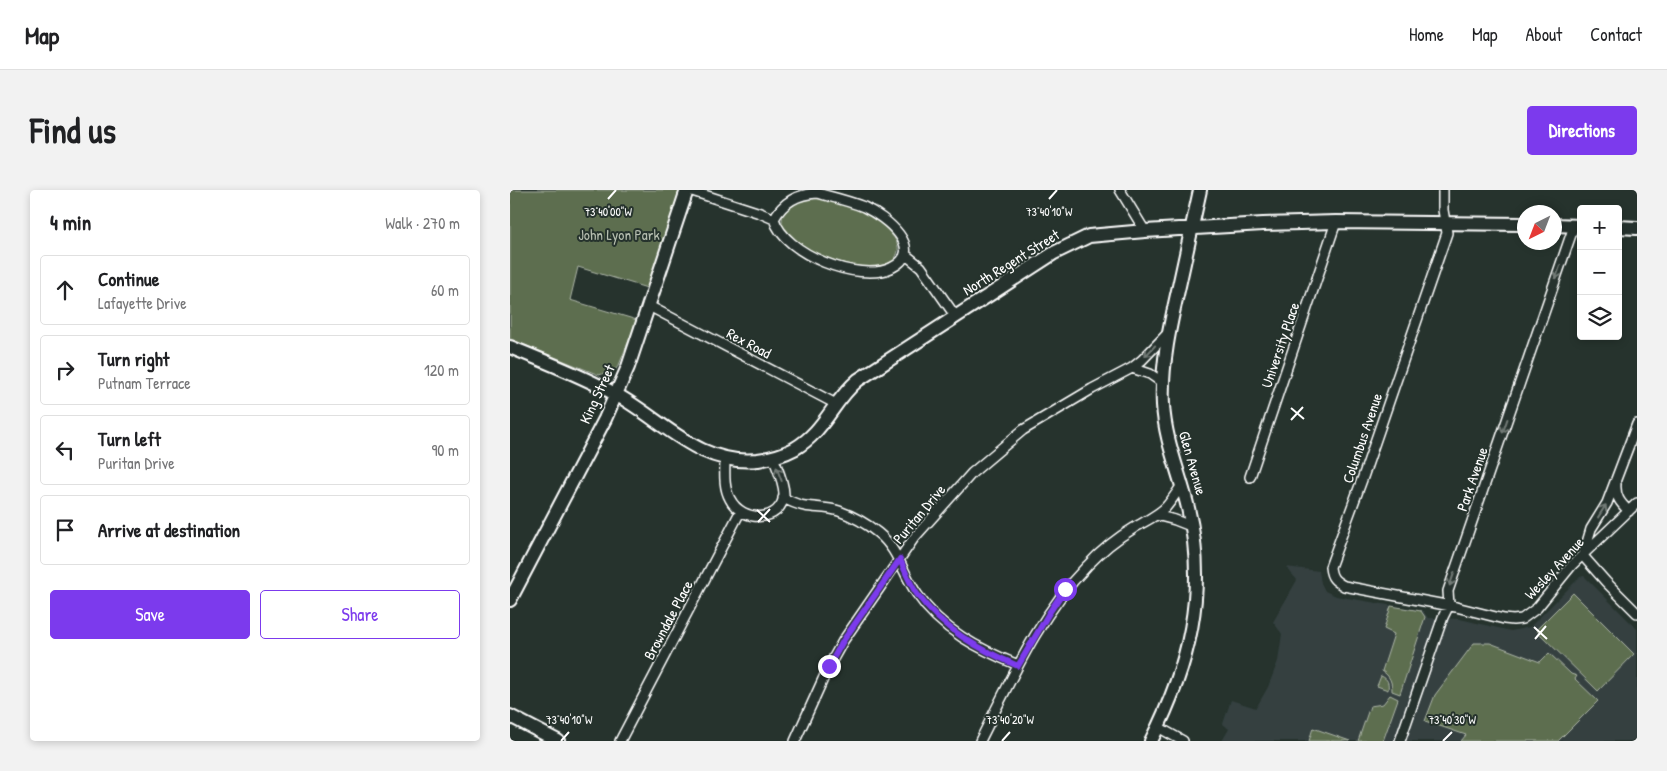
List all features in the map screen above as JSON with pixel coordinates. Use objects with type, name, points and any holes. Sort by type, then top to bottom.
[{"type":"street","points":[[688,190],[760,213],[774,220]]},
{"type":"street","name":"King Street","points":[[510,600],[605,419],[628,367],[688,190]]},
{"type":"street","points":[[1120,190],[1145,231]]},
{"type":"street","name":"Glen Avenue","points":[[1151,741],[1184,662],[1191,630],[1198,580],[1193,527],[1170,446],[1162,383],[1168,332],[1200,190]]},
{"type":"street","name":"Columbus Avenue","points":[[1443,190],[1443,210],[1447,233],[1330,567],[1330,574],[1333,579],[1344,586],[1449,605]]},
{"type":"street","points":[[816,193],[845,200],[883,218],[902,240],[906,247],[906,255],[890,269],[859,272],[844,269],[812,257],[794,246],[783,236],[774,220],[779,210],[796,196],[816,193]]},
{"type":"street","name":"North Regent Street","points":[[510,347],[594,382],[632,403],[682,440],[700,450],[726,458],[749,460],[773,457],[793,450],[816,432],[844,392],[858,380],[1054,253],[1089,236],[1263,224],[1336,222],[1517,224]]},
{"type":"street","name":"University Place","points":[[1250,477],[1336,222]]},
{"type":"street","points":[[1562,225],[1577,226]]},
{"type":"street","name":"Park Avenue","points":[[1400,741],[1443,617],[1449,605],[1448,591],[1577,226]]},
{"type":"street","points":[[1622,227],[1637,228]]},
{"type":"street","points":[[906,255],[921,267],[956,317]]},
{"type":"street","name":"Rex Road","points":[[649,306],[836,404]]},
{"type":"street","name":"Puritan Drive","points":[[794,741],[829,666],[843,641],[914,538],[956,491],[978,468],[1023,430],[1092,389],[1132,368],[1168,332]]},
{"type":"street","points":[[1132,368],[1150,374],[1162,383]]},
{"type":"street","points":[[1637,424],[1607,503],[1591,528],[1583,556],[1637,613]]},
{"type":"street","points":[[726,458],[725,478],[730,499],[740,512],[752,517],[764,516],[780,507],[783,498],[782,483],[773,457]]},
{"type":"street","points":[[1616,481],[1617,495],[1620,503],[1629,511]]},
{"type":"street","points":[[980,741],[1018,666],[1060,597],[1087,565],[1119,538],[1166,507],[1182,485]]},
{"type":"street","points":[[783,498],[804,506],[838,511],[868,525],[888,542],[900,559],[916,593],[932,613],[975,646],[1018,666]]},
{"type":"street","name":"Wesley Avenue","points":[[1449,605],[1504,619],[1522,619],[1537,608],[1572,565],[1637,503]]},
{"type":"street","name":"Browndale Place","points":[[620,741],[740,512]]},
{"type":"street","points":[[1156,515],[1193,527]]},
{"type":"street","points":[[510,716],[557,741]]},
{"type":"street","points":[[1158,727],[1183,741]]},
{"type":"shaded area","points":[[1286,567],[1319,571],[1321,583],[1325,591],[1336,596],[1423,611],[1428,618],[1460,619],[1511,631],[1530,627],[1580,577],[1584,576],[1637,629],[1637,741],[1222,741],[1229,729],[1223,724],[1231,700],[1256,708],[1268,687],[1278,661],[1282,634],[1273,622],[1297,580]]},
{"type":"green space","name":"John Lyon Park","points":[[510,190],[680,190],[647,288],[578,267],[570,300],[637,320],[619,365],[615,370],[599,375],[510,339]]},
{"type":"green space","points":[[816,197],[847,205],[876,219],[896,241],[898,250],[893,261],[875,267],[855,266],[822,256],[792,239],[785,232],[783,226],[782,221],[785,210],[794,203]]},
{"type":"green space","points":[[1573,593],[1634,654],[1598,691],[1536,630]]},
{"type":"green space","points":[[1391,606],[1421,611],[1425,617],[1400,694],[1392,691],[1390,680],[1382,671],[1394,634],[1384,629]]},
{"type":"green space","points":[[1474,643],[1490,643],[1540,662],[1549,653],[1571,674],[1577,676],[1575,679],[1598,701],[1558,741],[1461,741],[1466,735],[1425,721],[1435,695]]},
{"type":"green space","points":[[1381,676],[1388,681],[1388,690],[1377,686]]},
{"type":"green space","points":[[1390,695],[1398,699],[1383,741],[1358,741],[1370,706],[1383,704]]},
{"type":"green space","points":[[1313,728],[1350,741],[1309,741]]},
{"type":"route","points":[[829,666],[843,641],[900,559],[916,593],[932,613],[944,624],[975,646],[1018,666],[1065,589]]}]
